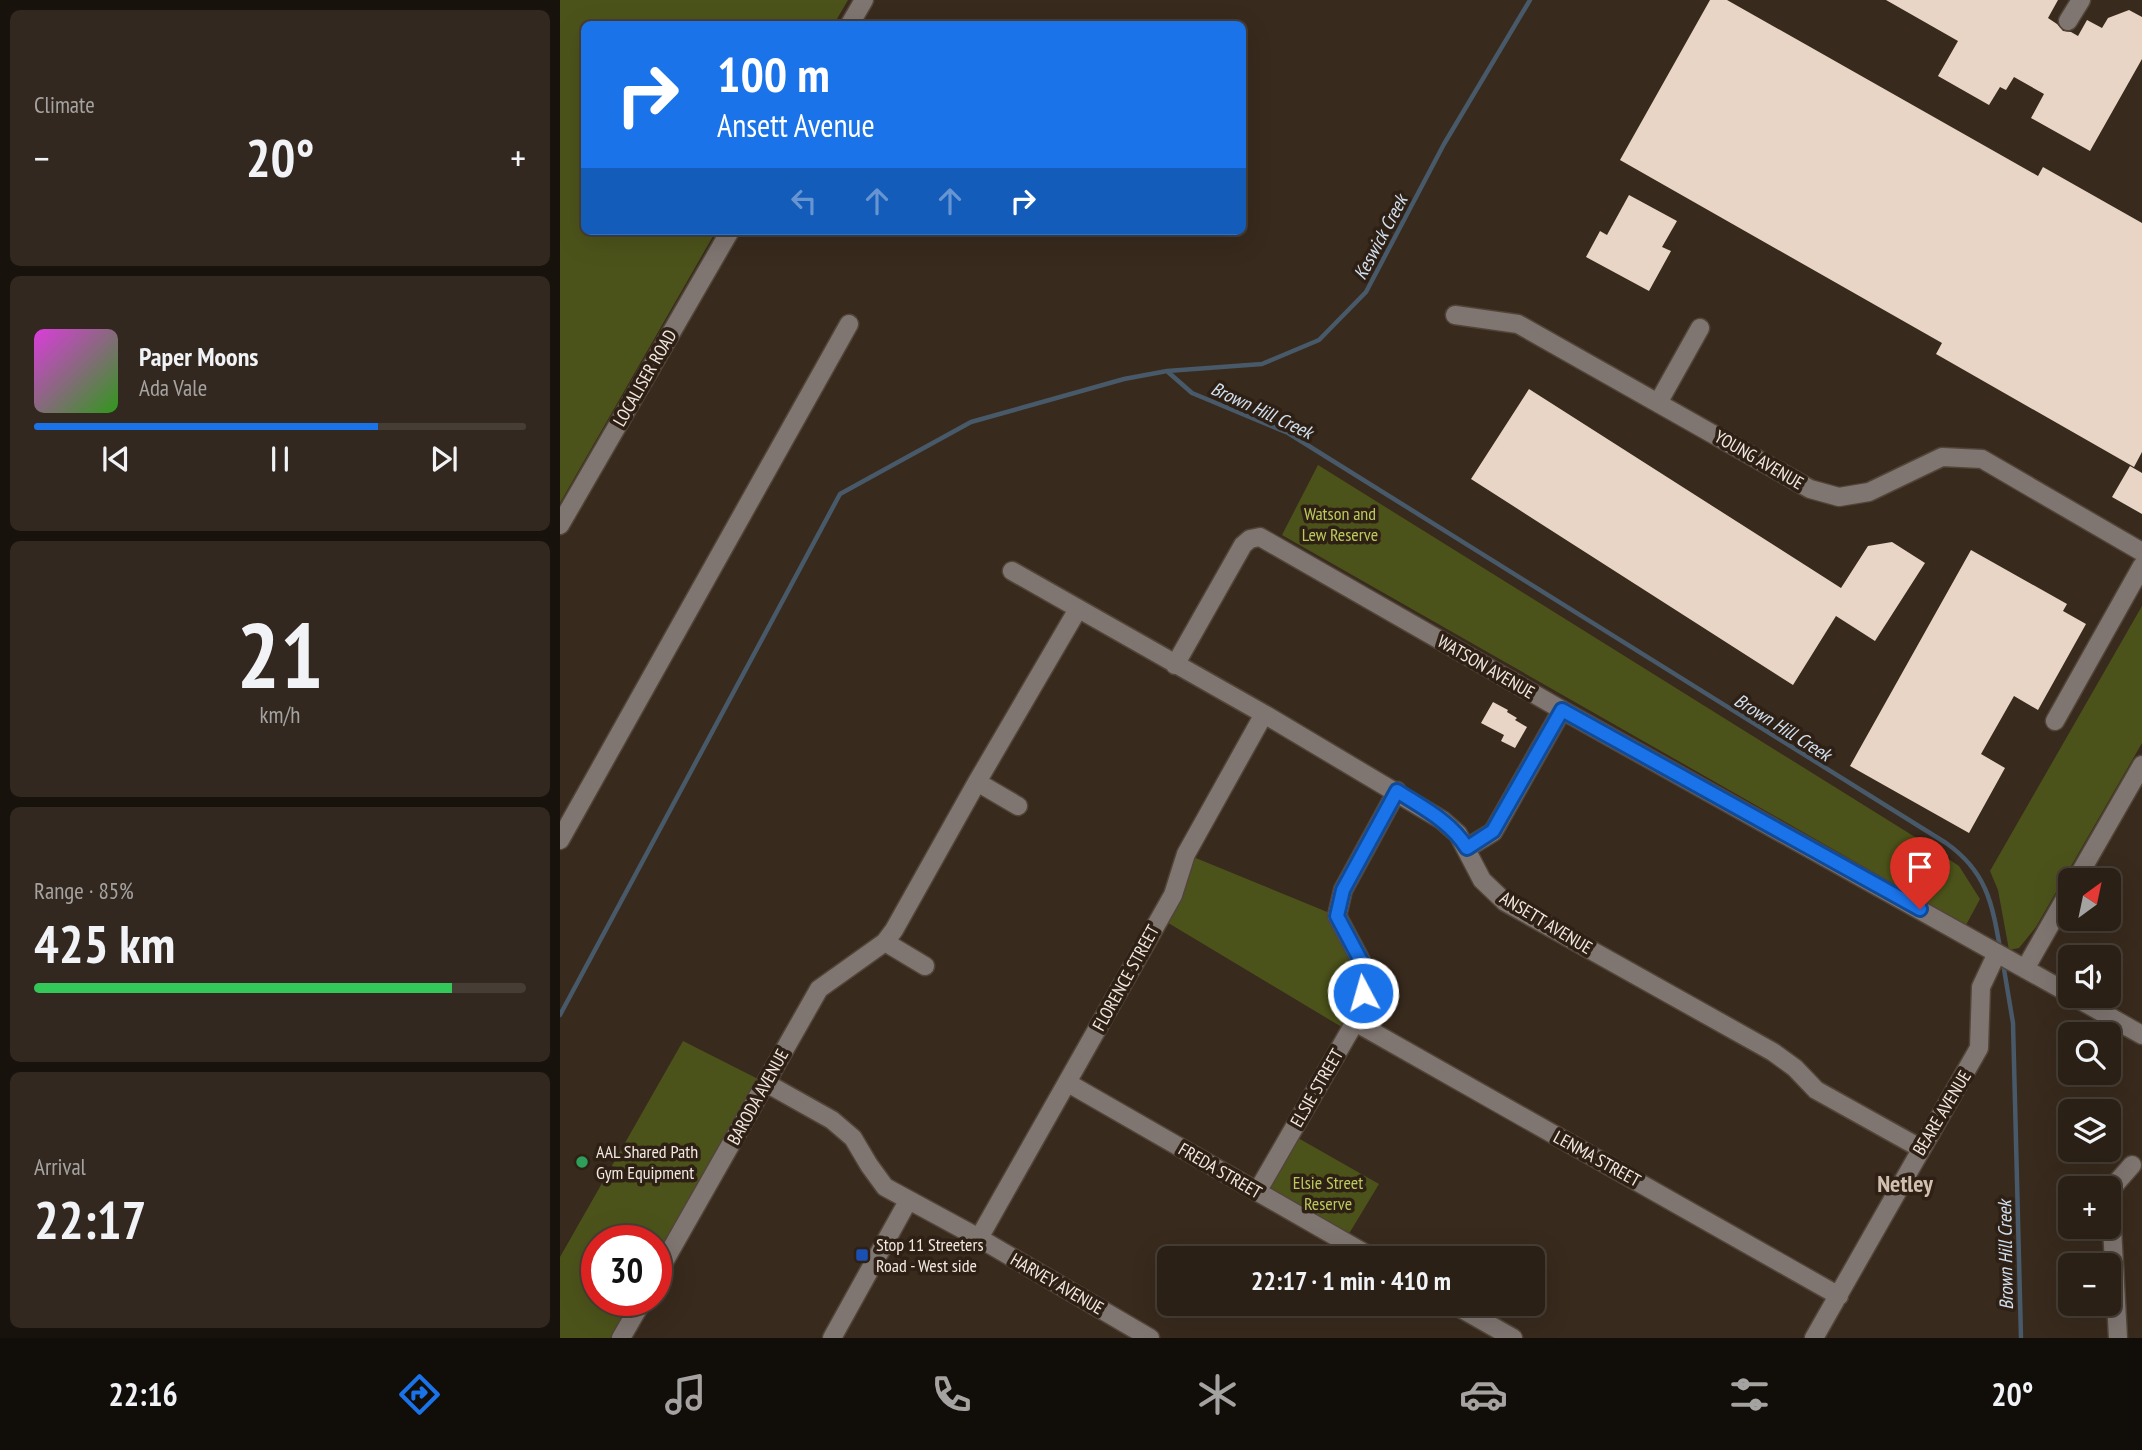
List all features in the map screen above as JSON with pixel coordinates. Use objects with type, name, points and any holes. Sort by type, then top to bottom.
[{"type":"street","points":[[852,21],[864,0]]},
{"type":"street","points":[[2068,21],[2081,0]]},
{"type":"street","name":"LOCALISER ROAD","points":[[560,524],[728,235]]},
{"type":"street","name":"YOUNG AVENUE","points":[[1455,315],[1518,324],[1810,489],[1839,497],[1869,492],[1942,457],[1982,459],[2142,552]]},
{"type":"street","points":[[560,840],[849,324]]},
{"type":"street","points":[[1658,403],[1700,328]]},
{"type":"street","name":"WATSON AVENUE","points":[[1175,665],[1243,545],[1250,539],[1260,537],[1562,710],[2058,988]]},
{"type":"street","points":[[2055,721],[2142,566]]},
{"type":"street","name":"ANSETT AVENUE","points":[[1012,570],[1397,791],[1442,820],[1458,834],[1482,880],[1504,902],[1773,1052],[1816,1090],[1920,1148]]},
{"type":"street","name":"BARODA AVENUE","points":[[672,1248],[819,989],[885,942],[894,930],[976,782],[1078,609]]},
{"type":"street","points":[[1467,848],[1493,831],[1562,710]]},
{"type":"street","name":"FLORENCE STREET","points":[[979,1238],[1173,895],[1186,855],[1264,714]]},
{"type":"street","points":[[2083,868],[2142,765]]},
{"type":"street","points":[[976,782],[1017,806]]},
{"type":"street","name":"ELSIE STREET","points":[[1257,1192],[1355,1022],[1363,993],[1361,961],[1337,916],[1343,890],[1397,791]]},
{"type":"street","points":[[2020,966],[2058,908]]},
{"type":"street","points":[[885,942],[925,966]]},
{"type":"street","name":"BEARE AVENUE","points":[[1815,1338],[1920,1148],[1979,1048],[1981,987],[1997,953]]},
{"type":"street","name":"WATSON AVENUE","points":[[2094,1008],[2142,1035]]},
{"type":"street","name":"LENMA STREET","points":[[1355,1022],[1839,1296]]},
{"type":"street","name":"HARVEY AVENUE","points":[[766,1083],[832,1120],[853,1138],[885,1187],[979,1238],[1150,1338]]},
{"type":"street","name":"FREDA STREET","points":[[1068,1083],[1352,1246]]},
{"type":"street","points":[[2118,1338],[2110,1191],[2132,1165]]},
{"type":"street","points":[[832,1338],[908,1201]]},
{"type":"street","points":[[621,1338],[634,1316]]},
{"type":"street","points":[[1474,1316],[1513,1338]]},
{"type":"green space","points":[[560,0],[848,0],[836,21],[581,21],[581,235],[714,235],[560,503]]},
{"type":"green space","name":"Watson and Lew Reserve","points":[[1318,465],[1959,866],[1980,899],[1966,925],[1282,535]]},
{"type":"green space","points":[[2142,606],[2142,743],[2070,868],[2058,868],[2058,889],[2036,927],[2019,948],[2009,950],[1998,890],[1990,871]]},
{"type":"green space","points":[[1186,854],[1337,916],[1361,961],[1350,1032],[1160,918]]},
{"type":"green space","points":[[683,1041],[766,1083],[672,1248],[672,1225],[581,1225],[581,1316],[634,1316],[621,1338],[560,1338],[560,1257]]},
{"type":"green space","name":"Elsie Street Reserve","points":[[1291,1134],[1379,1184],[1344,1242],[1257,1192]]},
{"type":"building","points":[[1710,0],[1727,0],[2038,176],[2043,167],[2142,223],[2142,452],[2134,467],[1936,354],[1942,343],[1620,160]]},
{"type":"building","points":[[1886,0],[2058,0],[2048,18],[2063,31],[2078,36],[2087,20],[2102,28],[2108,18],[2129,10],[2142,17],[2142,59],[2090,151],[2031,118],[2044,94],[2014,77],[2006,90],[2000,87],[1989,105],[1938,76],[1958,41]]},
{"type":"building","points":[[1629,195],[1677,221],[1662,247],[1671,251],[1649,291],[1586,257],[1600,231],[1607,235]]},
{"type":"building","points":[[1529,389],[1841,588],[1868,546],[1892,542],[1925,563],[1875,641],[1836,616],[1793,685],[1471,479]]},
{"type":"building","points":[[2130,466],[2142,473],[2142,514],[2112,497]]},
{"type":"building","points":[[1971,550],[2067,604],[2063,611],[2086,624],[2038,710],[2014,696],[1981,754],[2005,768],[1969,833],[1850,766]]},
{"type":"building","points":[[1493,702],[1508,710],[1507,712],[1517,718],[1515,720],[1527,727],[1515,748],[1501,741],[1504,735],[1481,723]]},
{"type":"waterway","name":"Keswick Creek","points":[[560,1015],[840,494],[971,422],[1124,379],[1167,371],[1262,364],[1319,340],[1366,292],[1444,144],[1530,0]]},
{"type":"waterway","name":"Brown Hill Creek","points":[[1168,372],[1192,393],[1288,433],[1946,843],[1979,876],[1990,902],[2000,948]]},
{"type":"waterway","name":"Brown Hill Creek","points":[[2003,963],[2013,1023],[2021,1338]]},
{"type":"place","name":"AAL Shared Path Gym Equipment","points":[[582,1162]]},
{"type":"place","name":"Stop 11 Streeters Road - West side","points":[[862,1255]]},
{"type":"district","name":"Netley","points":[[1905,1184]]},
{"type":"route","points":[[1363,993],[1361,961],[1337,916],[1343,890],[1397,791],[1442,820],[1458,834],[1467,848],[1493,831],[1562,710],[1920,909]]}]
